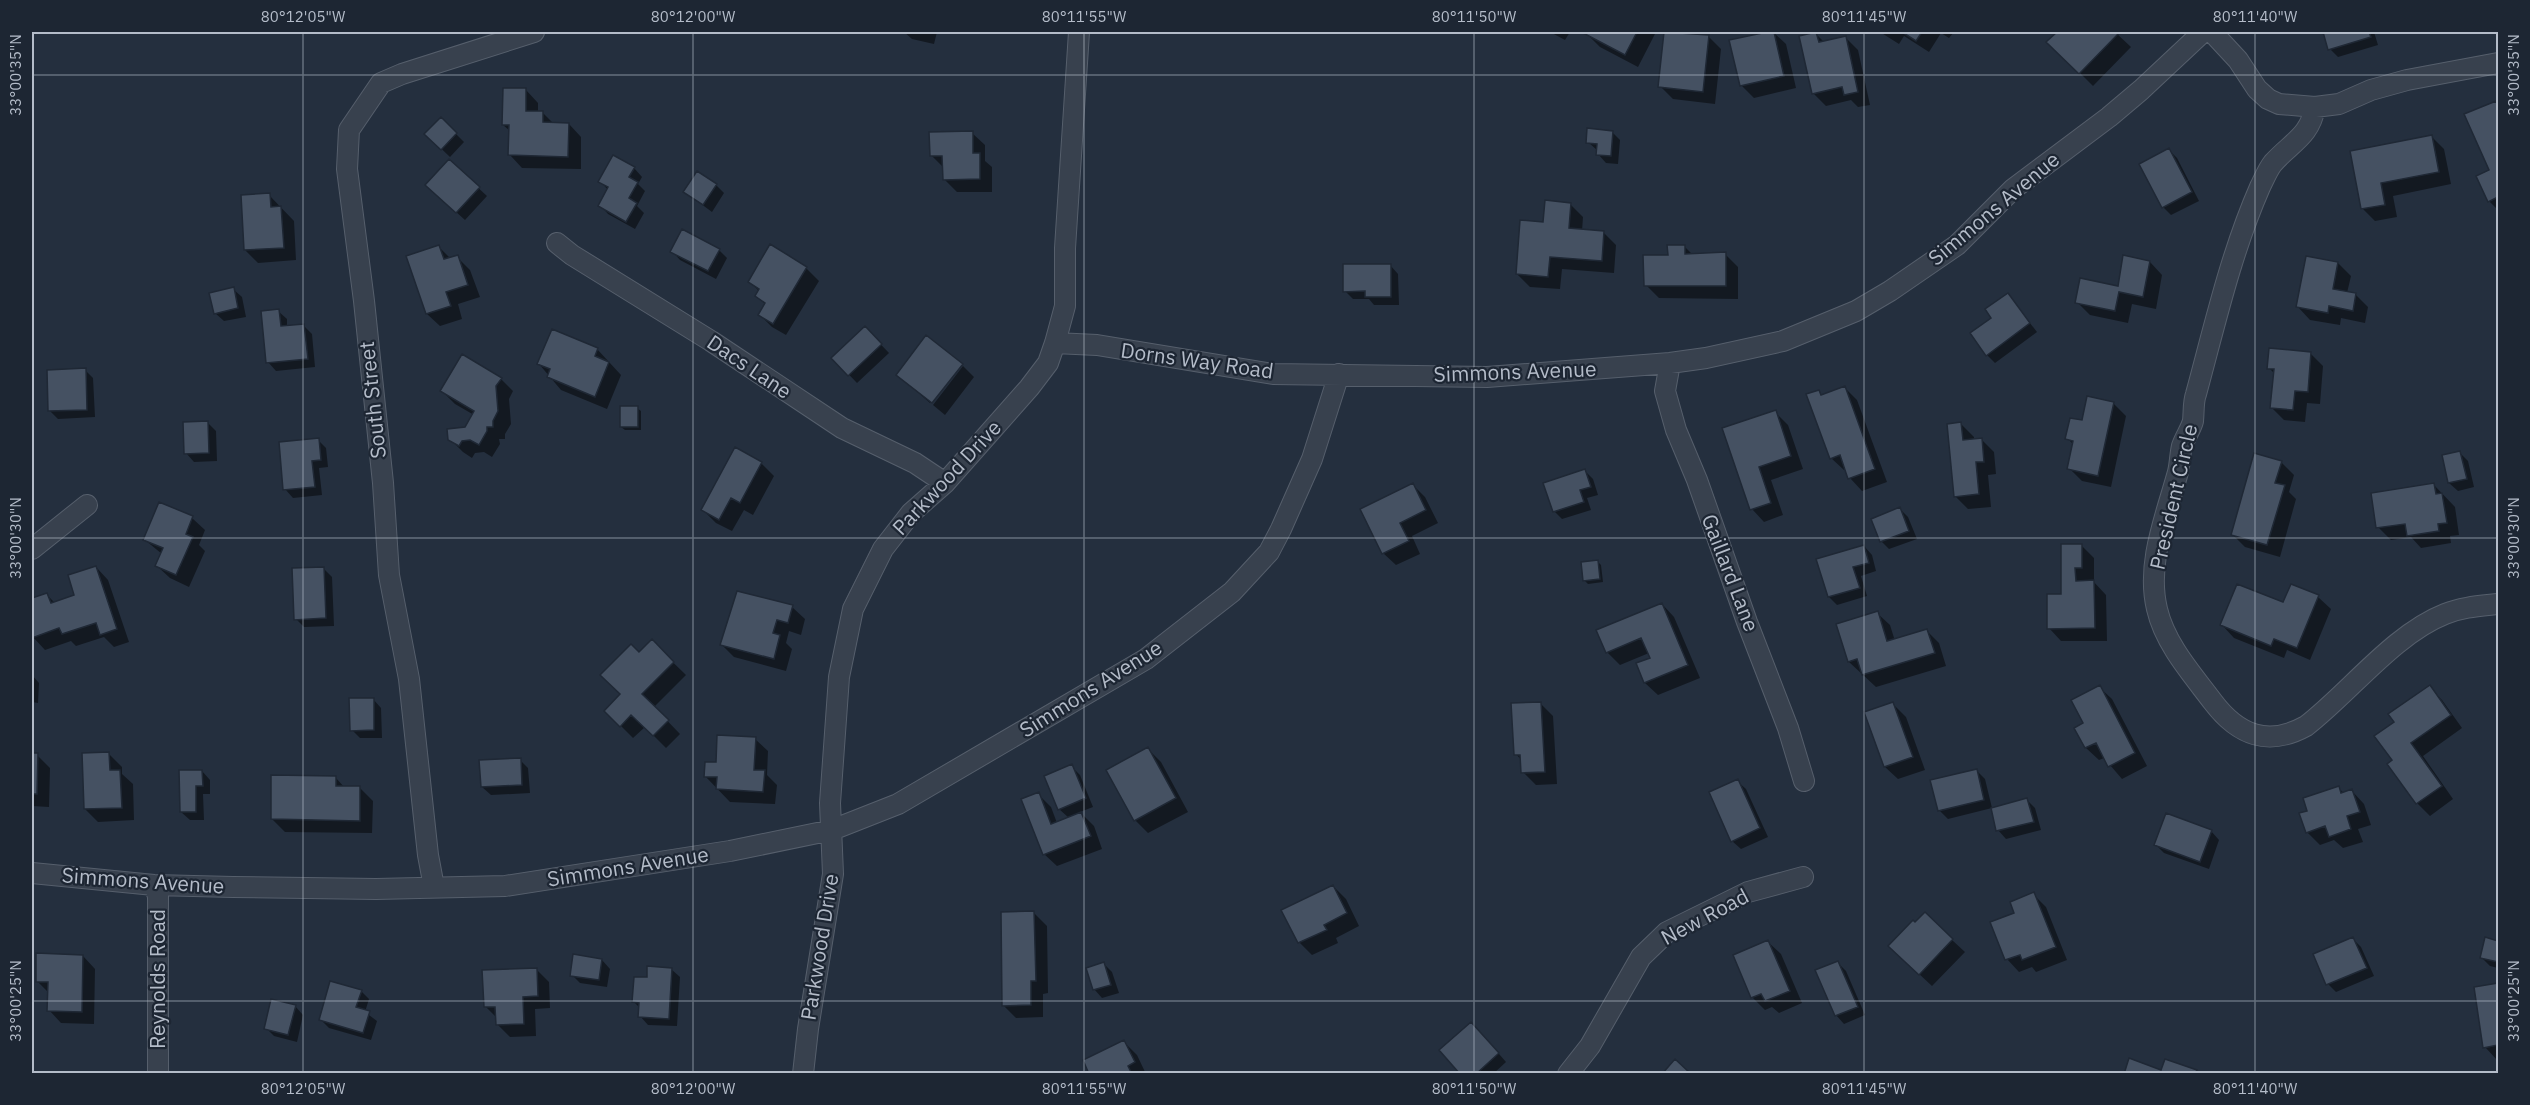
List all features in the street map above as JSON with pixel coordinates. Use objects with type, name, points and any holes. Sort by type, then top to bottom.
[{"type":"street","name":"South Street","points":[[434,887],[428,855],[409,679],[389,575],[383,483],[347,169],[349,130],[381,83],[402,74],[534,32]]},
{"type":"street","name":"Parkwood Drive","points":[[803,1074],[833,874],[830,803],[838,677],[853,609],[883,549],[911,513],[945,483],[1029,388],[1048,363],[1065,306],[1065,248],[1078,32]]},
{"type":"street","name":"Simmons Avenue","points":[[32,873],[154,885],[376,889],[505,886],[730,851],[832,830],[898,804],[1146,659],[1232,592],[1269,552],[1281,529],[1311,459],[1339,374],[1487,377],[1670,363],[1783,341],[1820,328],[1890,291],[1957,245],[2013,189],[2117,110],[2203,32]]},
{"type":"street","points":[[2212,32],[2238,60],[2257,89],[2268,99],[2279,104],[2315,107],[2339,104],[2370,90],[2407,80],[2499,63]]},
{"type":"street","name":"President Circle","points":[[2315,107],[2308,130],[2272,164],[2236,247],[2195,396],[2193,422],[2182,447],[2154,565],[2156,608],[2163,628],[2184,664],[2223,715],[2240,728],[2257,735],[2274,738],[2291,734],[2306,726],[2407,636],[2426,624],[2444,614],[2465,608],[2499,604]]},
{"type":"street","name":"Dacs Lane","points":[[557,243],[572,255],[711,341],[842,428],[915,463],[945,483]]},
{"type":"street","name":"Dorns Way Road","points":[[1055,343],[1096,345],[1273,374],[1339,374]]},
{"type":"street","name":"Gaillard Lane","points":[[1670,363],[1665,391],[1673,421],[1788,728],[1804,782]]},
{"type":"street","points":[[32,549],[87,505]]},
{"type":"street","name":"New Road","points":[[1568,1074],[1590,1046],[1641,957],[1667,932],[1748,892],[1803,877]]},
{"type":"street","name":"Reynolds Road","points":[[154,885],[158,896],[158,1074]]},
{"type":"building","points":[[1587,32],[1637,32],[1625,55],[1585,34]]},
{"type":"building","points":[[1664,32],[1709,35],[1703,92],[1658,87]]},
{"type":"building","points":[[1774,32],[1784,76],[1740,86],[1729,40]]},
{"type":"building","points":[[1816,32],[1819,42],[1846,36],[1858,92],[1844,95],[1842,87],[1812,94],[1799,36]]},
{"type":"building","points":[[1902,32],[1922,32],[1916,41]]},
{"type":"building","points":[[2057,32],[2119,33],[2079,74],[2046,42]]},
{"type":"building","points":[[2323,32],[2369,32],[2371,37],[2328,50]]},
{"type":"building","points":[[503,88],[526,88],[526,111],[543,111],[543,122],[569,123],[568,157],[508,155],[509,125],[502,125]]},
{"type":"building","points":[[2496,101],[2498,107],[2498,197],[2488,202],[2476,176],[2489,170],[2464,114]]},
{"type":"building","points":[[441,117],[457,133],[441,150],[424,134]]},
{"type":"building","points":[[1587,128],[1613,131],[1611,156],[1596,155],[1597,144],[1586,143]]},
{"type":"building","points":[[973,131],[973,153],[980,153],[980,179],[943,180],[942,156],[930,156],[929,132]]},
{"type":"building","points":[[2432,135],[2439,172],[2381,183],[2385,205],[2361,209],[2350,151]]},
{"type":"building","points":[[2169,148],[2192,192],[2162,208],[2139,164]]},
{"type":"building","points":[[613,155],[635,167],[629,177],[638,182],[629,198],[637,203],[626,222],[598,206],[608,187],[598,182]]},
{"type":"building","points":[[449,159],[480,187],[456,213],[425,185]]},
{"type":"building","points":[[697,171],[717,184],[703,205],[683,192]]},
{"type":"building","points":[[270,193],[271,207],[281,206],[284,248],[244,250],[241,195]]},
{"type":"building","points":[[1545,200],[1571,203],[1569,228],[1604,231],[1602,261],[1550,257],[1548,277],[1516,274],[1520,220],[1543,222]]},
{"type":"building","points":[[682,229],[720,249],[708,271],[670,252]]},
{"type":"building","points":[[770,244],[807,267],[773,324],[758,315],[765,303],[755,296],[759,289],[748,282]]},
{"type":"building","points":[[439,245],[444,259],[458,255],[468,285],[446,292],[451,306],[426,314],[406,256]]},
{"type":"building","points":[[1667,245],[1685,245],[1685,254],[1726,252],[1726,286],[1644,286],[1643,255],[1668,255]]},
{"type":"building","points":[[2123,255],[2150,261],[2143,297],[2119,292],[2115,311],[2075,303],[2080,278],[2118,286]]},
{"type":"building","points":[[2306,256],[2338,262],[2333,289],[2356,293],[2353,311],[2329,306],[2328,313],[2296,307]]},
{"type":"building","points":[[1343,264],[1391,264],[1391,297],[1365,297],[1365,291],[1343,292]]},
{"type":"building","points":[[234,287],[238,308],[214,314],[209,293]]},
{"type":"building","points":[[2008,293],[2030,323],[1986,356],[1970,333],[1991,318],[1985,309]]},
{"type":"building","points":[[279,309],[281,326],[304,324],[308,359],[266,363],[261,311]]},
{"type":"building","points":[[865,326],[882,344],[848,376],[831,358]]},
{"type":"building","points":[[552,329],[598,348],[595,356],[609,362],[595,397],[547,377],[550,369],[537,364]]},
{"type":"building","points":[[926,335],[963,364],[932,403],[896,375]]},
{"type":"building","points":[[2269,348],[2311,352],[2308,392],[2295,391],[2293,410],[2270,408],[2274,369],[2267,369]]},
{"type":"building","points":[[462,354],[502,378],[496,386],[498,411],[493,427],[487,427],[479,445],[470,440],[462,441],[459,446],[448,440],[447,429],[465,427],[474,411],[440,391]]},
{"type":"building","points":[[86,368],[87,410],[48,411],[47,370]]},
{"type":"building","points":[[1845,386],[1875,469],[1848,479],[1840,455],[1830,459],[1806,394],[1819,390],[1821,395]]},
{"type":"building","points":[[2087,396],[2114,402],[2098,476],[2067,469],[2073,441],[2065,439],[2070,418],[2082,420]]},
{"type":"building","points":[[620,406],[638,406],[638,427],[620,427]]},
{"type":"building","points":[[1776,410],[1791,456],[1759,467],[1771,503],[1750,510],[1722,428]]},
{"type":"building","points":[[208,421],[209,453],[184,454],[183,422]]},
{"type":"building","points":[[1961,422],[1963,440],[1982,438],[1984,462],[1976,462],[1979,494],[1954,497],[1947,424]]},
{"type":"building","points":[[319,438],[321,460],[312,461],[315,487],[283,490],[279,442]]},
{"type":"building","points":[[735,447],[762,462],[740,503],[731,498],[719,520],[701,510]]},
{"type":"building","points":[[2460,451],[2467,479],[2448,483],[2442,455]]},
{"type":"building","points":[[2254,453],[2282,461],[2275,483],[2285,485],[2267,545],[2231,535]]},
{"type":"building","points":[[1585,469],[1591,487],[1580,490],[1584,502],[1553,512],[1543,483]]},
{"type":"building","points":[[1413,483],[1426,510],[1400,523],[1409,541],[1382,554],[1360,509]]},
{"type":"building","points":[[2434,483],[2436,494],[2442,493],[2447,523],[2438,524],[2439,531],[2407,536],[2405,524],[2376,528],[2371,493]]},
{"type":"building","points":[[159,502],[193,516],[186,534],[193,537],[176,575],[155,566],[163,548],[143,540]]},
{"type":"building","points":[[1900,507],[1909,531],[1880,542],[1871,519]]},
{"type":"building","points":[[2061,544],[2082,544],[2082,568],[2075,568],[2076,581],[2094,580],[2095,628],[2047,629],[2047,594],[2061,594]]},
{"type":"building","points":[[1864,545],[1869,563],[1853,567],[1860,588],[1828,597],[1816,559]]},
{"type":"building","points":[[1598,560],[1600,579],[1583,581],[1581,562]]},
{"type":"building","points":[[96,566],[117,629],[100,635],[96,623],[62,634],[59,628],[32,638],[32,598],[47,593],[51,603],[74,595],[68,575]]},
{"type":"building","points":[[324,567],[326,618],[294,620],[292,568]]},
{"type":"building","points":[[2237,584],[2283,602],[2291,584],[2319,595],[2297,648],[2274,639],[2271,646],[2220,625]]},
{"type":"building","points":[[737,591],[793,605],[788,623],[777,620],[773,633],[780,635],[774,659],[720,645]]},
{"type":"building","points":[[1662,603],[1688,665],[1644,683],[1636,663],[1650,658],[1641,638],[1606,653],[1596,630]]},
{"type":"building","points":[[1878,611],[1887,641],[1927,629],[1935,653],[1862,675],[1857,659],[1848,662],[1836,624]]},
{"type":"building","points":[[652,639],[674,662],[642,694],[669,720],[653,736],[631,715],[620,727],[604,711],[620,694],[600,675],[631,644],[639,652]]},
{"type":"building","points":[[2100,685],[2135,753],[2108,767],[2096,743],[2085,748],[2074,728],[2083,723],[2071,700]]},
{"type":"building","points":[[2430,685],[2451,715],[2411,743],[2442,786],[2416,804],[2387,764],[2392,760],[2374,736],[2394,722],[2388,714]]},
{"type":"building","points":[[349,698],[374,698],[374,730],[350,731]]},
{"type":"building","points":[[1541,702],[1545,772],[1521,773],[1520,755],[1514,755],[1511,703]]},
{"type":"building","points":[[1893,702],[1913,757],[1884,767],[1864,712]]},
{"type":"building","points":[[717,735],[756,737],[754,770],[765,770],[763,792],[716,789],[717,777],[704,777],[705,762],[716,762]]},
{"type":"building","points":[[1148,747],[1176,798],[1134,821],[1106,770]]},
{"type":"building","points":[[109,752],[110,770],[120,770],[122,808],[84,809],[82,753]]},
{"type":"building","points":[[32,753],[38,753],[37,794],[32,794]]},
{"type":"building","points":[[521,758],[522,785],[481,787],[479,760]]},
{"type":"building","points":[[1072,764],[1086,798],[1058,810],[1044,776]]},
{"type":"building","points":[[1977,769],[1984,800],[1938,811],[1930,780]]},
{"type":"building","points":[[179,770],[202,770],[203,786],[196,786],[196,812],[180,812]]},
{"type":"building","points":[[271,775],[336,776],[336,786],[360,786],[360,821],[271,819]]},
{"type":"building","points":[[1738,779],[1760,828],[1731,842],[1709,792]]},
{"type":"building","points":[[2339,786],[2341,793],[2352,789],[2360,812],[2347,816],[2351,829],[2329,837],[2325,826],[2306,833],[2299,813],[2307,811],[2303,798]]},
{"type":"building","points":[[1039,792],[1051,824],[1081,812],[1091,836],[1043,855],[1021,799]]},
{"type":"building","points":[[2027,798],[2034,822],[1996,831],[1991,808]]},
{"type":"building","points":[[2166,813],[2212,830],[2200,862],[2154,845]]},
{"type":"building","points":[[1333,885],[1347,913],[1324,925],[1327,930],[1298,943],[1281,910]]},
{"type":"building","points":[[2034,892],[2056,947],[2022,960],[2020,955],[2005,960],[1990,922],[2014,913],[2010,902]]},
{"type":"building","points":[[1034,911],[1036,981],[1031,981],[1031,1005],[1002,1006],[1001,912]]},
{"type":"building","points":[[1925,912],[1953,939],[1919,975],[1888,946],[1913,920],[1915,922]]},
{"type":"building","points":[[2353,937],[2367,968],[2326,985],[2313,954]]},
{"type":"building","points":[[2485,937],[2498,941],[2498,962],[2480,958]]},
{"type":"building","points":[[1768,940],[1790,991],[1765,1001],[1761,994],[1751,998],[1733,955]]},
{"type":"building","points":[[36,953],[83,955],[82,1012],[47,1011],[48,982],[36,982]]},
{"type":"building","points":[[573,954],[602,959],[599,980],[570,976]]},
{"type":"building","points":[[1838,961],[1858,1007],[1835,1016],[1815,970]]},
{"type":"building","points":[[1104,962],[1111,985],[1093,990],[1086,968]]},
{"type":"building","points":[[647,966],[672,968],[669,1019],[638,1017],[639,1003],[632,1002],[634,977],[647,977]]},
{"type":"building","points":[[537,968],[538,996],[523,997],[524,1024],[496,1025],[495,1007],[484,1007],[482,970]]},
{"type":"building","points":[[330,981],[362,990],[356,1007],[370,1011],[363,1033],[319,1020]]},
{"type":"building","points":[[2498,983],[2498,1045],[2483,1048],[2474,987]]},
{"type":"building","points":[[271,999],[296,1005],[288,1035],[264,1029]]},
{"type":"building","points":[[1471,1022],[1499,1053],[1476,1074],[1460,1074],[1439,1050]]},
{"type":"building","points":[[1124,1040],[1135,1062],[1128,1066],[1132,1074],[1089,1074],[1083,1060]]},
{"type":"building","points":[[2129,1058],[2161,1070],[2165,1059],[2197,1070],[2195,1074],[2124,1074]]},
{"type":"building","points":[[1675,1059],[1691,1074],[1662,1074]]}]
